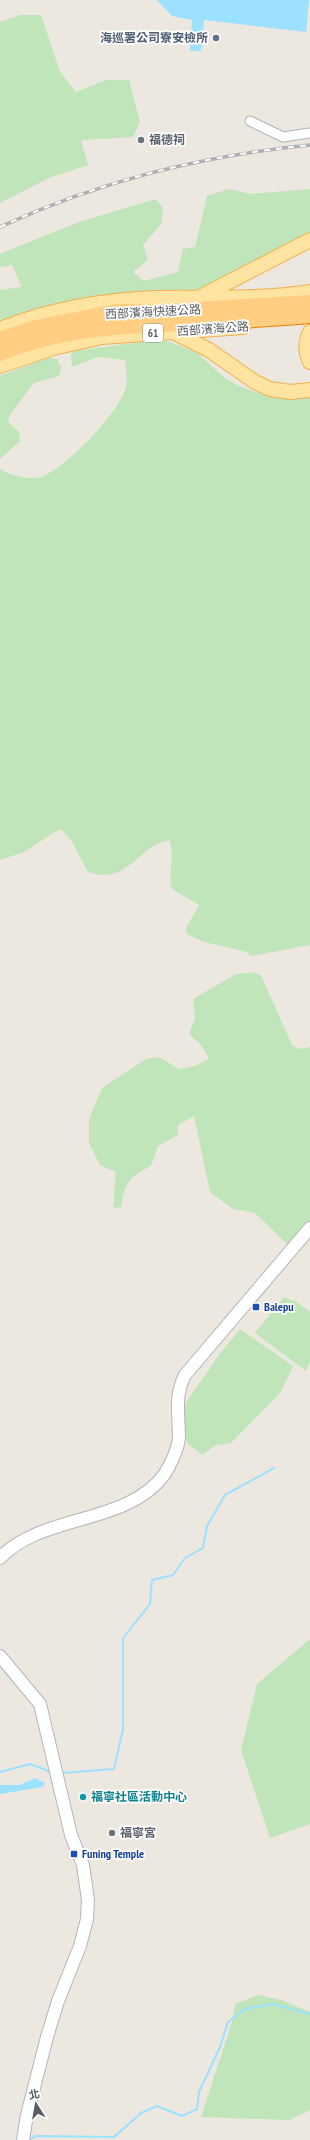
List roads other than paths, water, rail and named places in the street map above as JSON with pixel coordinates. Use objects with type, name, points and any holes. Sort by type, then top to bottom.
[{"type":"highway","name":"西部濱海快速公路","points":[[0,340],[35,328],[117,312],[165,312],[310,303]]},
{"type":"highway","name":"西部濱海快速公路","points":[[0,353],[59,335],[115,325],[235,321],[310,315]]},
{"type":"main road","points":[[197,299],[310,240]]},
{"type":"main road","points":[[0,329],[54,312],[100,304],[154,298],[197,299],[278,297],[310,292]]},
{"type":"main road","name":"西部濱海公路","points":[[0,366],[53,348],[102,337],[310,322]]},
{"type":"main road","points":[[172,332],[208,350],[255,382],[270,389],[290,392],[310,390]]},
{"type":"main road","points":[[310,332],[306,341],[306,350],[310,362]]},
{"type":"main road","points":[[0,1558],[23,1540],[45,1531],[105,1513],[131,1501],[151,1487],[163,1475],[171,1462],[179,1440],[178,1394],[179,1387],[185,1375],[310,1228]]},
{"type":"main road","points":[[0,1656],[40,1704],[70,1835],[83,1865],[88,1900],[86,1919],[80,1946],[58,2001],[27,2115],[23,2140]]},
{"type":"street","points":[[250,121],[283,137],[310,133]]},
{"type":"water","points":[[157,0],[309,0],[306,32],[204,20],[201,51],[190,51],[192,20],[172,16]]},
{"type":"water","points":[[35,1778],[45,1783],[43,1787],[0,1794],[0,1785],[20,1785]]},
{"type":"waterway","points":[[62,1773],[114,1769],[123,1729],[123,1638],[150,1604],[152,1580],[173,1575],[185,1558],[203,1548],[207,1526],[225,1495],[274,1468]]},
{"type":"waterway","points":[[0,1772],[30,1764],[51,1772]]},
{"type":"waterway","points":[[30,2140],[35,2136],[114,2137],[141,2113],[157,2106],[182,2116],[197,2109],[199,2092],[220,2047],[228,2022],[245,2009],[273,2004],[310,2014]]},
{"type":"railway","points":[[0,227],[75,196],[151,173],[229,156],[310,145]]},
{"type":"place","name":"海巡署公司寮安檢所","points":[[216,38]]},
{"type":"place","name":"福德祠","points":[[141,140]]},
{"type":"place","name":"Balepu","points":[[256,1307]]},
{"type":"place","name":"福寧社區活動中心","points":[[83,1797]]},
{"type":"place","name":"福寧宮","points":[[112,1833]]},
{"type":"place","name":"Funing Temple","points":[[74,1854]]}]
